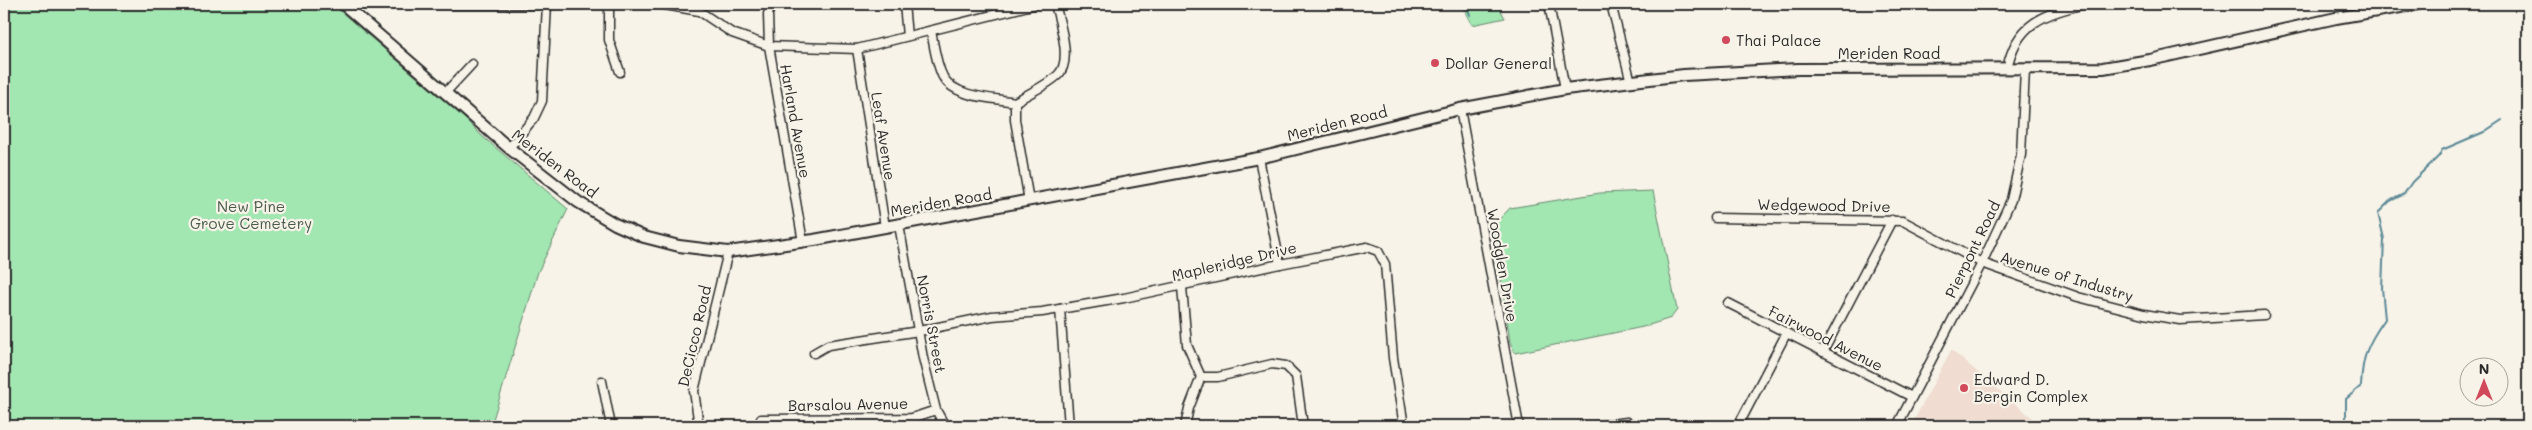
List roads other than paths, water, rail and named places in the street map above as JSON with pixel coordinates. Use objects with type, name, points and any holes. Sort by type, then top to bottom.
[{"type":"main road","name":"Meriden Road","points":[[347,7],[509,148],[578,202],[633,233],[679,246],[728,252],[803,242],[1259,158],[1460,109],[1564,89],[1715,73],[1798,69],[2103,68],[2123,66],[2336,18],[2418,4]]},
{"type":"street","points":[[347,7],[363,4]]},
{"type":"street","points":[[450,4],[553,4]]},
{"type":"street","points":[[509,148],[534,118],[542,101],[547,4]]},
{"type":"street","points":[[609,4],[609,40],[620,72]]},
{"type":"street","points":[[659,4],[699,7],[732,33],[769,46],[857,48],[1036,4]]},
{"type":"street","name":"Harland Avenue","points":[[772,4],[768,14],[769,46],[803,242]]},
{"type":"street","points":[[904,4],[907,36]]},
{"type":"street","points":[[931,31],[942,75],[956,90],[1015,102],[1058,75],[1064,67],[1065,57],[1055,4]]},
{"type":"street","points":[[1549,4],[1564,89]]},
{"type":"street","points":[[1611,4],[1631,82]]},
{"type":"street","points":[[2007,69],[2011,48],[2024,32],[2044,16],[2085,4]]},
{"type":"street","name":"Leaf Avenue","points":[[857,48],[885,227]]},
{"type":"street","points":[[446,92],[472,64]]},
{"type":"street","name":"Pierpont Road","points":[[1897,426],[2004,217],[2015,184],[2021,155],[2024,69]]},
{"type":"street","points":[[1015,102],[1015,120],[1030,201]]},
{"type":"street","name":"Woodglen Drive","points":[[1460,109],[1519,426]]},
{"type":"street","points":[[1259,158],[1280,264]]},
{"type":"street","name":"Wedgewood Drive","points":[[1715,218],[1903,221],[1982,263]]},
{"type":"street","points":[[1823,352],[1892,220]]},
{"type":"street","name":"Norris Street","points":[[899,225],[920,331],[923,358],[936,410],[945,426]]},
{"type":"street","name":"Mapleridge Drive","points":[[814,353],[828,345],[920,331],[992,316],[1060,309],[1182,287],[1360,248],[1373,248],[1380,254],[1385,264],[1393,358],[1404,426]]},
{"type":"street","name":"DeCicco Road","points":[[699,426],[694,391],[728,252]]},
{"type":"street","name":"Avenue of Industry","points":[[1982,263],[2078,297],[2144,314],[2180,320],[2264,315]]},
{"type":"street","points":[[1182,287],[1187,345],[1201,376],[1189,408],[1185,426]]},
{"type":"street","name":"Fairwood Avenue","points":[[1728,303],[1912,398]]},
{"type":"street","points":[[1060,309],[1070,426]]},
{"type":"street","points":[[1738,426],[1786,334]]},
{"type":"street","points":[[1201,376],[1218,377],[1272,364],[1286,366],[1296,376],[1303,426]]},
{"type":"street","points":[[602,381],[611,426]]},
{"type":"street","name":"Barsalou Avenue","points":[[760,418],[912,422],[936,410]]},
{"type":"street","points":[[1594,426],[1627,422],[1635,426]]},
{"type":"waterway","points":[[1466,4],[1470,15]]},
{"type":"waterway","points":[[2346,426],[2346,399],[2361,386],[2367,350],[2385,319],[2382,288],[2384,239],[2378,213],[2390,201],[2404,194],[2412,182],[2439,156],[2442,150],[2484,132],[2502,120]]},
{"type":"place","name":"Thai Palace","points":[[1726,40]]},
{"type":"place","name":"Dollar General","points":[[1435,63]]},
{"type":"place","name":"Edward D. Bergin Complex","points":[[1964,388]]},
{"type":"park label","name":"New Pine Grove Cemetery","points":[[251,214]]}]
